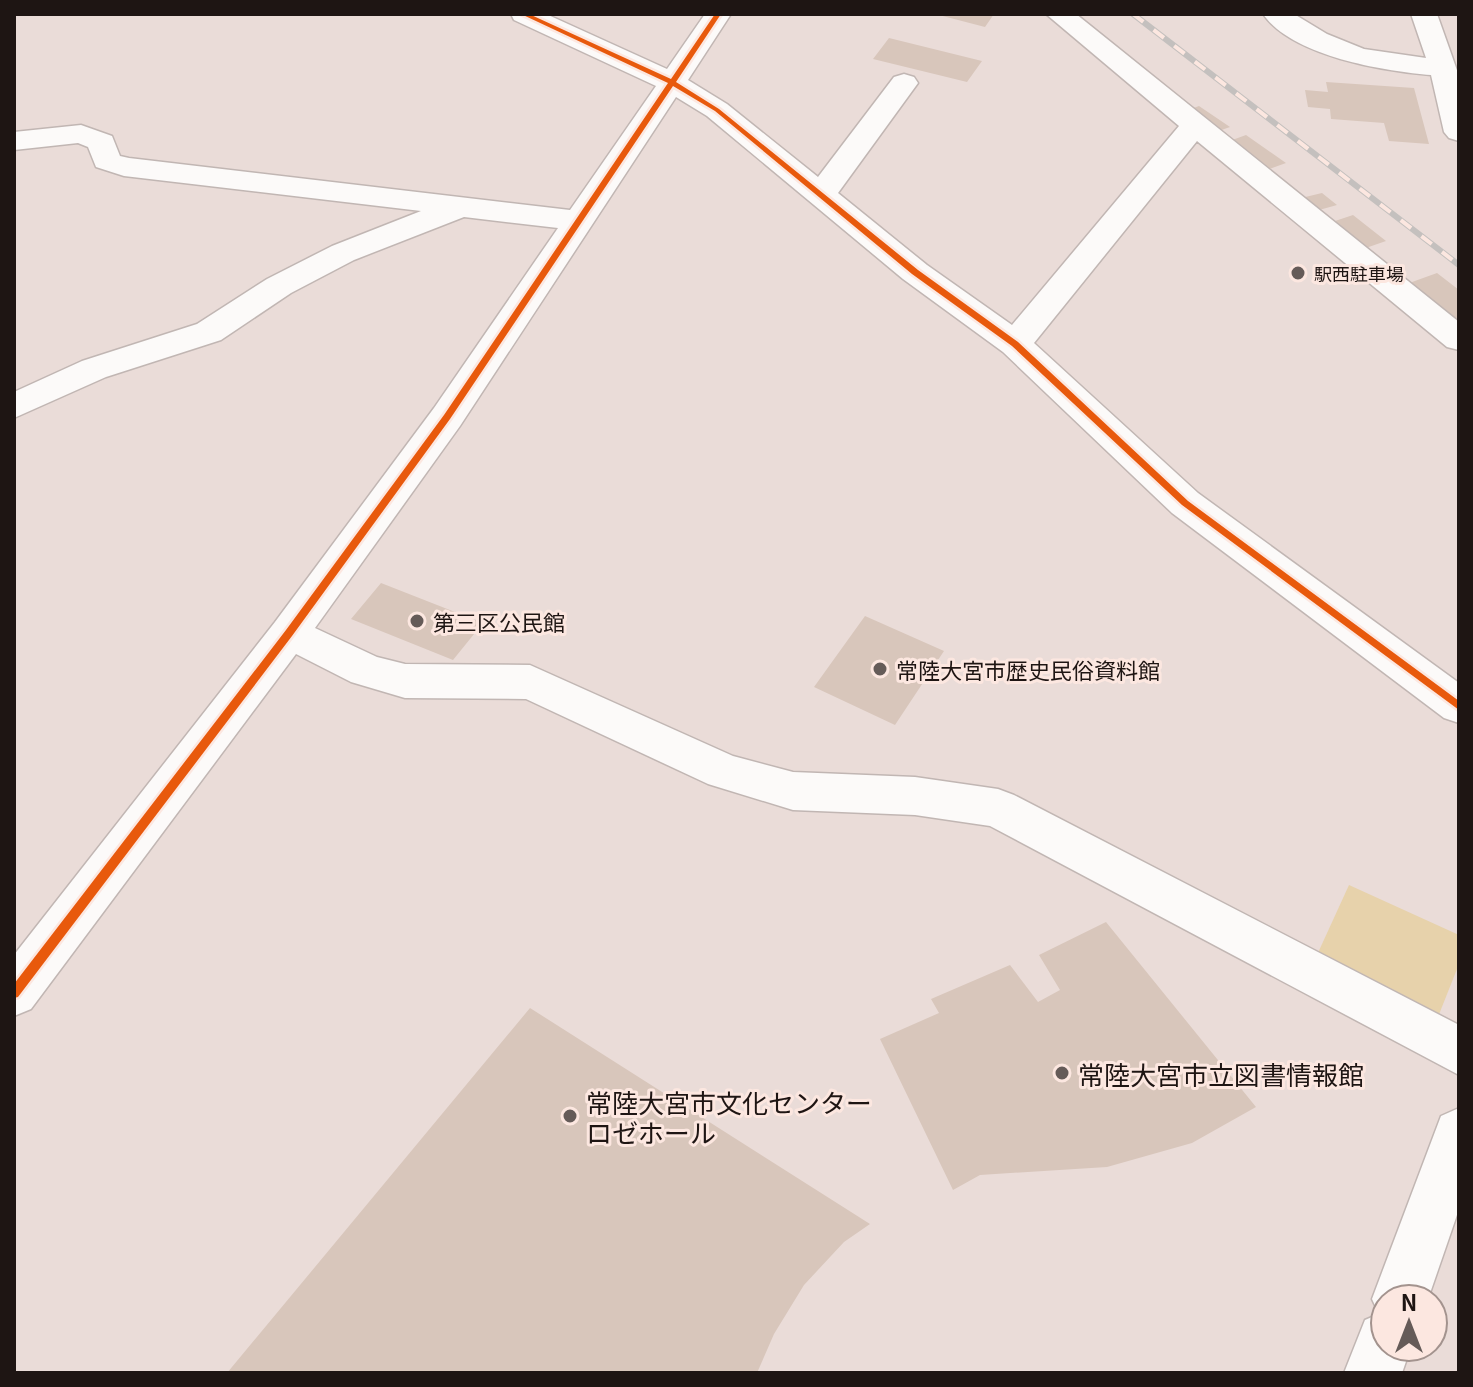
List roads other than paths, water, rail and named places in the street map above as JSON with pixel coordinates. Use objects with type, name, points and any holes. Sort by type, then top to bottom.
[{"type":"street","points":[[534,19],[593,14]]},
{"type":"street","points":[[14,993],[289,633],[447,417],[718,14]]},
{"type":"street","points":[[1059,14],[1459,339]]},
{"type":"street","points":[[1276,14],[1307,37],[1342,53],[1364,60],[1443,68]]},
{"type":"street","points":[[1424,14],[1443,68],[1459,132]]},
{"type":"street","points":[[534,19],[671,82],[717,110],[915,272],[1015,344],[1185,503],[1459,706]]},
{"type":"street","points":[[821,195],[904,83]]},
{"type":"street","points":[[1015,344],[1194,126]]},
{"type":"street","points":[[14,141],[81,134],[101,142],[107,161],[124,167],[581,221]]},
{"type":"street","points":[[14,406],[94,369],[209,332],[279,286],[343,253],[466,205]]},
{"type":"street","points":[[289,633],[366,670],[405,681],[530,682],[723,771],[793,791],[915,796],[998,808],[1459,1051]]},
{"type":"street","points":[[1406,1283],[1459,1134]]},
{"type":"railway","points":[[1133,14],[1459,265]]},
{"type":"place","name":"駅西駐車場","points":[[1298,273]]},
{"type":"place","name":"第三区公民館","points":[[417,621]]},
{"type":"place","name":"常陸大宮市歴史民俗資料館","points":[[880,669]]},
{"type":"place","name":"常陸大宮市立図書情報館","points":[[1062,1073]]},
{"type":"place","name":"常陸大宮市文化センター ロゼホール","points":[[570,1116]]}]
